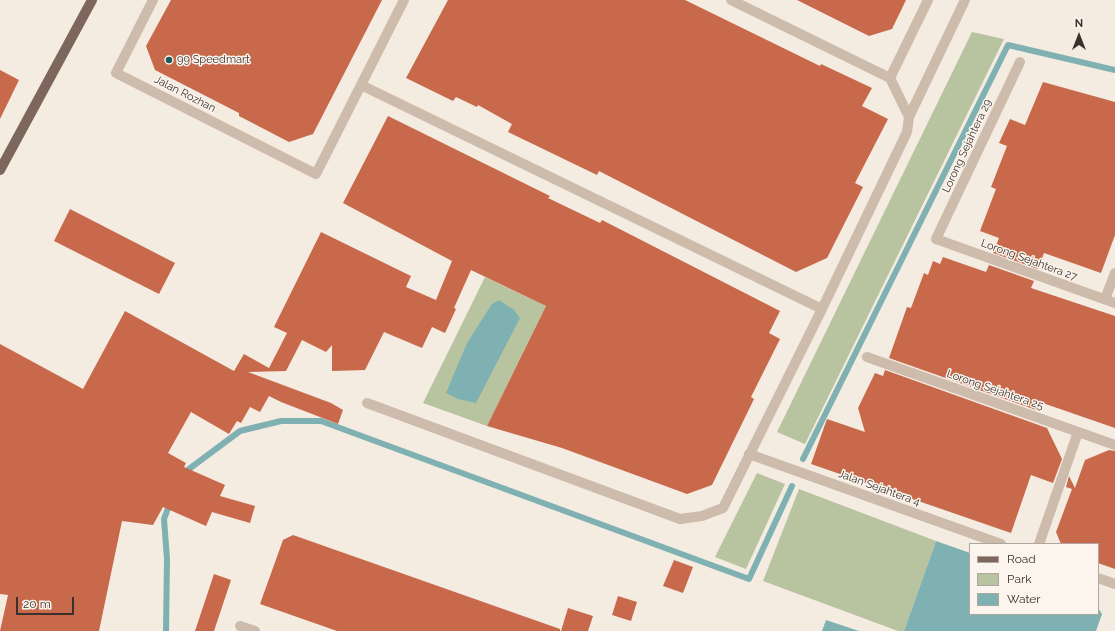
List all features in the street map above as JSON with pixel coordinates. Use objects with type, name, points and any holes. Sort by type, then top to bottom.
[{"type":"main road","points":[[0,170],[92,0]]},
{"type":"street","name":"Jalan Rozhan","points":[[153,0],[116,73],[316,174],[361,85]]},
{"type":"street","points":[[404,0],[361,85],[822,309]]},
{"type":"street","points":[[731,0],[890,78],[909,117]]},
{"type":"street","points":[[890,78],[928,0]]},
{"type":"street","points":[[367,403],[680,519],[702,516],[723,508],[822,309],[907,132],[909,117],[965,0]]},
{"type":"street","name":"Lorong Sejahtera 29","points":[[936,239],[1020,62]]},
{"type":"street","name":"Lorong Sejahtera 27","points":[[936,239],[1115,303]]},
{"type":"street","points":[[1105,299],[1115,273]]},
{"type":"street","name":"Lorong Sejahtera 25","points":[[867,357],[1115,445]]},
{"type":"street","points":[[1039,543],[1078,432]]},
{"type":"street","name":"Jalan Sejahtera 4","points":[[749,454],[998,543]]},
{"type":"street","points":[[1099,578],[1115,584]]},
{"type":"street","points":[[240,626],[255,631]]},
{"type":"green space","points":[[972,32],[1004,39],[805,444],[777,432]]},
{"type":"green space","points":[[485,277],[546,306],[487,426],[423,403]]},
{"type":"green space","points":[[757,473],[785,484],[746,569],[715,557]]},
{"type":"green space","points":[[799,489],[936,541],[904,631],[898,631],[763,581]]},
{"type":"water","points":[[499,300],[514,310],[520,318],[476,403],[458,399],[446,393],[467,343],[492,304]]},
{"type":"water","points":[[936,541],[969,553],[969,615],[1099,615],[1099,610],[1102,614],[1096,631],[904,631]]},
{"type":"water","points":[[826,620],[859,631],[822,631]]},
{"type":"building","points":[[171,0],[382,0],[313,134],[289,142],[239,116],[239,113],[155,70],[146,46]]},
{"type":"building","points":[[448,0],[685,0],[820,66],[821,64],[872,88],[862,106],[888,119],[855,183],[863,187],[827,258],[796,272],[599,171],[597,175],[508,132],[512,124],[478,105],[477,107],[456,97],[453,101],[406,78]]},
{"type":"building","points":[[797,0],[906,0],[892,29],[869,36]]},
{"type":"building","points":[[0,70],[19,80],[0,119]]},
{"type":"building","points":[[1043,82],[1115,102],[1115,235],[1101,273],[1044,253],[1038,269],[993,253],[999,238],[980,231],[996,189],[991,187],[1007,146],[999,143],[1010,119],[1025,125]]},
{"type":"building","points":[[388,116],[550,196],[548,198],[600,223],[602,220],[780,311],[769,333],[780,339],[751,397],[754,399],[712,485],[687,494],[562,448],[487,426],[546,306],[471,270],[454,308],[456,309],[445,333],[432,327],[422,348],[384,332],[365,370],[332,371],[332,345],[326,352],[302,340],[286,371],[248,372],[331,403],[343,410],[338,424],[269,396],[260,412],[250,407],[241,423],[237,421],[229,434],[191,412],[168,453],[186,463],[184,467],[225,485],[220,496],[255,506],[250,523],[212,512],[206,526],[163,507],[153,525],[122,521],[99,631],[0,631],[8,595],[0,594],[0,344],[83,389],[125,311],[234,371],[244,354],[269,368],[287,333],[274,327],[321,232],[411,276],[406,287],[436,300],[452,261],[343,203]]},
{"type":"building","points":[[70,209],[175,263],[159,294],[54,241]]},
{"type":"building","points":[[943,257],[986,272],[989,265],[1034,281],[1031,288],[1115,316],[1115,428],[1034,400],[1039,411],[889,358],[907,307],[911,308],[924,273],[928,275],[933,261],[940,264]]},
{"type":"building","points":[[885,370],[1047,428],[1062,459],[1053,483],[1031,475],[1011,533],[811,464],[827,419],[865,432],[858,408],[875,373],[883,376]]},
{"type":"building","points":[[1109,450],[1115,451],[1115,569],[1099,563],[1099,543],[1061,543],[1056,532],[1072,489],[1066,487],[1069,476],[1075,488],[1085,460]]},
{"type":"building","points":[[293,535],[560,629],[560,631],[337,631],[260,604],[283,540]]},
{"type":"building","points":[[674,560],[693,567],[683,593],[663,586]]},
{"type":"building","points":[[214,574],[231,580],[214,631],[195,631]]},
{"type":"building","points":[[618,596],[637,602],[631,621],[612,615]]},
{"type":"building","points":[[568,608],[593,616],[588,631],[561,631]]},
{"type":"waterway","points":[[803,459],[1008,45],[1115,70]]},
{"type":"waterway","points":[[184,475],[189,469],[240,431],[281,421],[321,421],[749,579],[792,486]]},
{"type":"waterway","points":[[166,631],[167,559],[164,519],[170,503]]},
{"type":"place","name":"99 Speedmart","points":[[169,60]]}]
